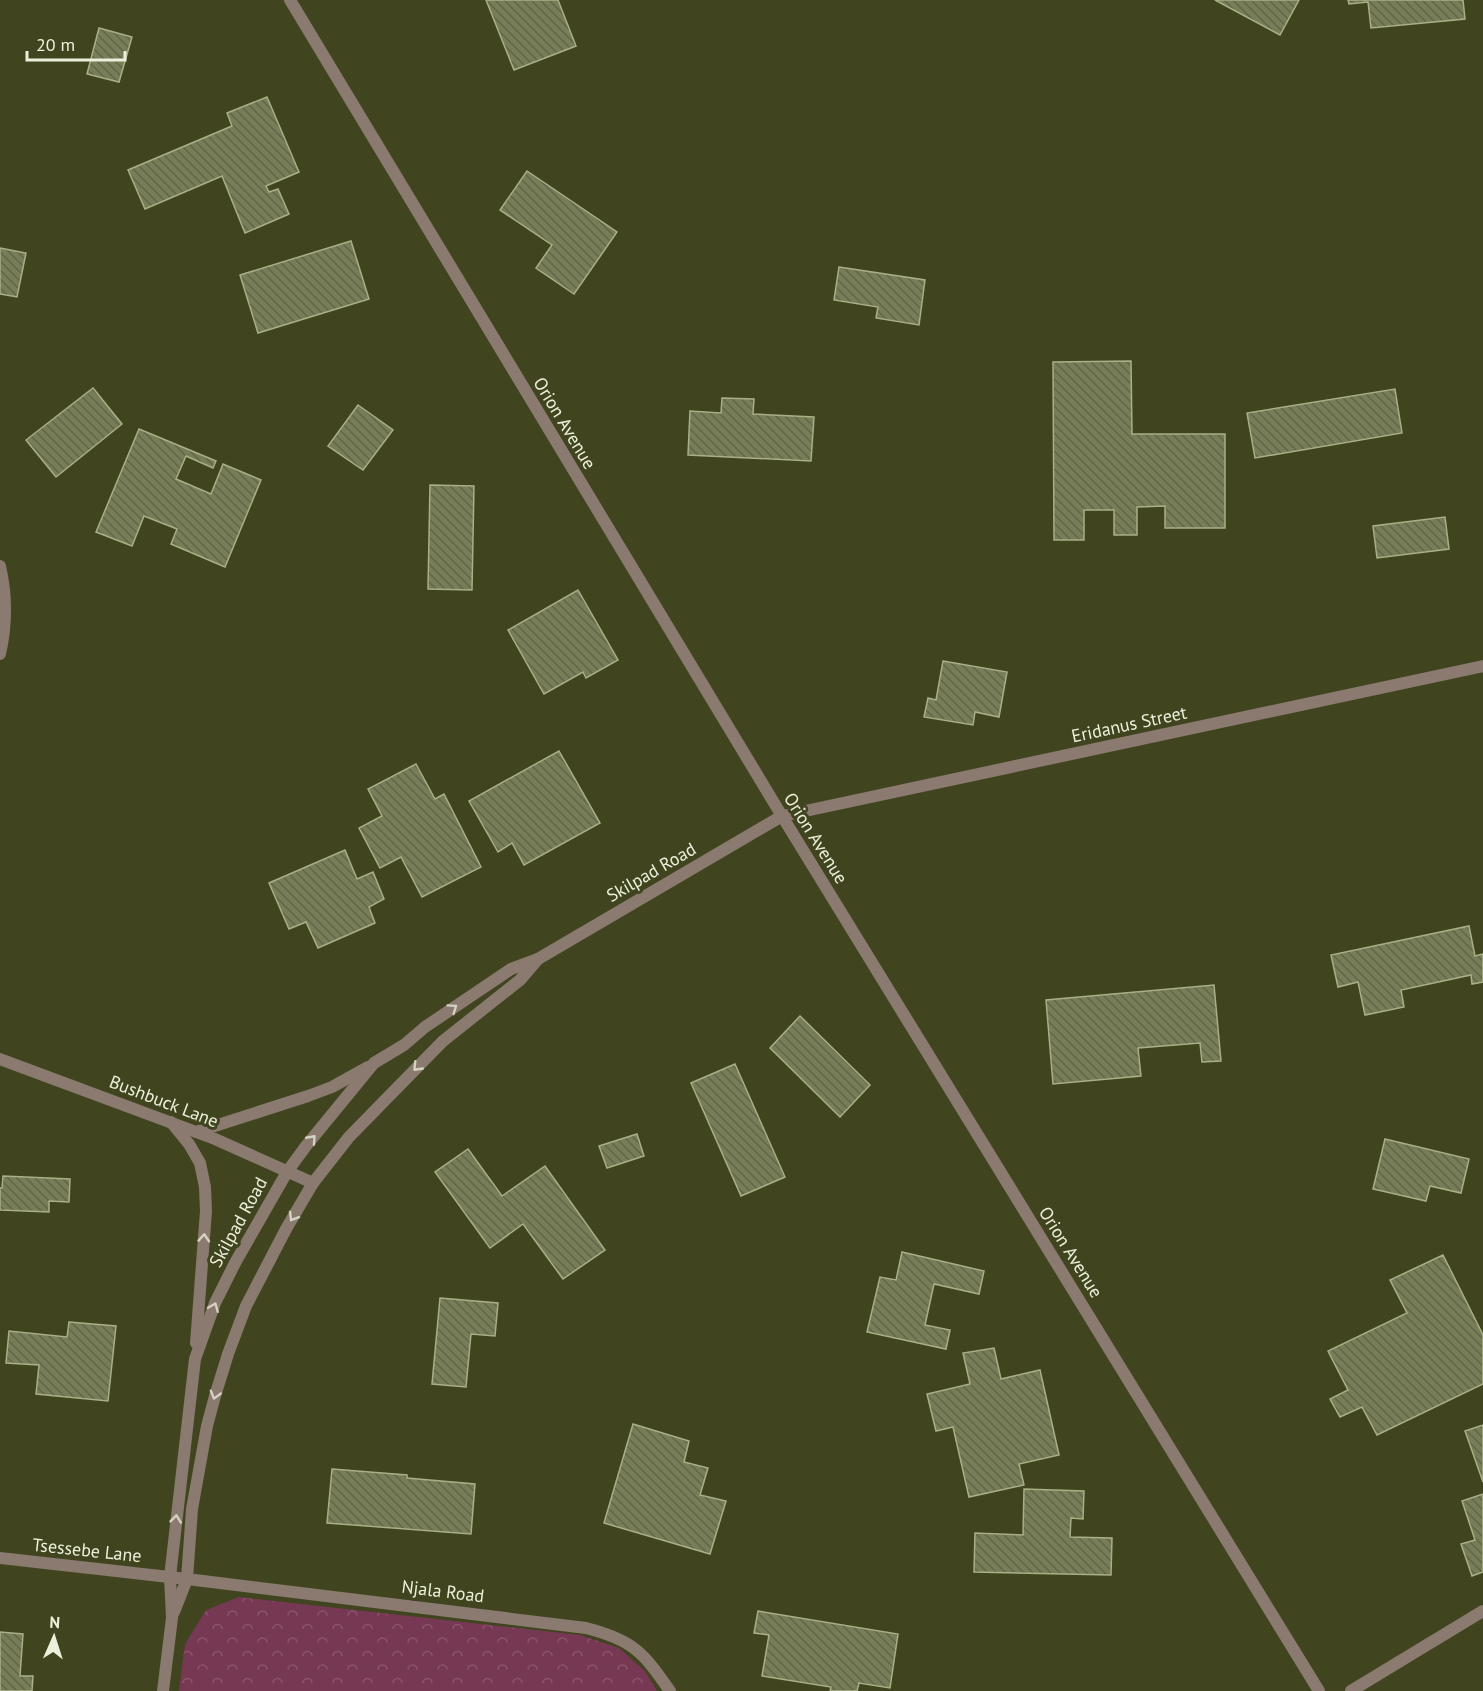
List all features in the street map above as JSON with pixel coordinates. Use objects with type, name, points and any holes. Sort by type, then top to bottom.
[{"type":"street","name":"Orion Avenue","points":[[290,0],[782,816],[1319,1691]]},
{"type":"street","points":[[0,566],[5,590],[6,627],[0,654]]},
{"type":"street","name":"Eridanus Street","points":[[782,816],[1483,666]]},
{"type":"street","name":"Skilpad Road","points":[[163,1691],[172,1618],[170,1577],[195,1359],[215,1303],[287,1172],[374,1063],[404,1045],[424,1028],[511,969],[538,959],[782,816]]},
{"type":"street","name":"Skilpad Road","points":[[172,1618],[187,1579],[192,1509],[207,1426],[228,1354],[258,1280],[313,1183],[349,1137],[443,1041],[520,980],[538,959]]},
{"type":"street","name":"Bushbuck Lane","points":[[0,1059],[171,1122],[313,1183]]},
{"type":"street","points":[[196,1132],[332,1087],[374,1063]]},
{"type":"street","points":[[171,1122],[189,1144],[200,1163],[205,1187],[206,1211],[195,1359]]},
{"type":"street","name":"Tsessebe Lane","points":[[0,1558],[187,1579]]},
{"type":"street","name":"Njala Road","points":[[187,1579],[586,1628],[611,1634],[628,1642],[646,1657],[670,1691]]},
{"type":"street","points":[[1351,1691],[1483,1611]]},
{"type":"green space","points":[[239,1597],[580,1635],[619,1648],[645,1671],[657,1691],[179,1691],[185,1644],[206,1610]]},
{"type":"building","points":[[486,0],[558,0],[576,46],[514,70]]},
{"type":"building","points":[[1215,0],[1299,0],[1280,35]]},
{"type":"building","points":[[1348,0],[1463,0],[1465,19],[1371,28],[1368,2],[1349,4]]},
{"type":"building","points":[[99,28],[132,37],[119,82],[87,74]]},
{"type":"building","points":[[267,97],[299,172],[266,186],[269,192],[278,189],[289,214],[245,233],[222,176],[145,209],[128,170],[232,126],[227,113]]},
{"type":"building","points":[[527,171],[617,232],[574,294],[536,268],[552,245],[500,210]]},
{"type":"building","points":[[351,241],[369,299],[258,333],[240,275]]},
{"type":"building","points":[[0,248],[26,253],[17,297],[0,294]]},
{"type":"building","points":[[839,267],[925,280],[919,325],[876,318],[878,307],[834,300]]},
{"type":"building","points":[[1131,361],[1132,434],[1225,434],[1225,528],[1165,528],[1165,506],[1137,507],[1137,535],[1114,535],[1114,510],[1084,510],[1084,540],[1054,540],[1053,362]]},
{"type":"building","points":[[93,388],[122,424],[56,477],[26,440]]},
{"type":"building","points":[[1395,389],[1402,433],[1255,458],[1247,413]]},
{"type":"building","points":[[722,398],[754,399],[753,414],[814,417],[811,461],[688,455],[690,411],[721,413]]},
{"type":"building","points":[[358,405],[393,430],[363,470],[328,446]]},
{"type":"building","points":[[139,429],[216,461],[213,468],[186,456],[176,479],[211,494],[223,464],[261,480],[225,567],[171,544],[177,529],[144,516],[132,546],[96,532]]},
{"type":"building","points":[[430,485],[474,486],[472,590],[428,589]]},
{"type":"building","points":[[1445,517],[1449,549],[1377,558],[1373,526]]},
{"type":"building","points":[[578,590],[618,660],[586,678],[583,672],[544,694],[508,630]]},
{"type":"building","points":[[943,661],[1007,672],[999,717],[975,712],[973,725],[924,717],[928,698],[936,700]]},
{"type":"building","points":[[559,751],[600,823],[524,865],[512,843],[498,852],[469,801]]},
{"type":"building","points":[[416,764],[435,799],[444,794],[481,867],[422,897],[401,857],[380,868],[359,828],[382,816],[368,789]]},
{"type":"building","points":[[345,850],[357,879],[373,872],[384,899],[369,907],[375,923],[318,948],[306,922],[289,929],[269,883]]},
{"type":"building","points":[[1469,926],[1475,956],[1483,954],[1483,982],[1472,984],[1471,975],[1401,990],[1404,1007],[1365,1015],[1358,982],[1338,987],[1331,955]]},
{"type":"building","points":[[1214,985],[1221,1061],[1202,1062],[1200,1043],[1138,1048],[1141,1076],[1053,1084],[1046,1000]]},
{"type":"building","points":[[800,1016],[870,1085],[840,1117],[770,1048]]},
{"type":"building","points":[[735,1064],[785,1177],[741,1196],[691,1083]]},
{"type":"building","points":[[637,1134],[644,1156],[607,1168],[599,1146]]},
{"type":"building","points":[[1385,1139],[1469,1159],[1461,1193],[1430,1186],[1426,1201],[1373,1189]]},
{"type":"building","points":[[468,1149],[502,1196],[545,1166],[605,1250],[563,1279],[523,1224],[490,1248],[435,1172]]},
{"type":"building","points":[[3,1176],[70,1179],[69,1202],[49,1201],[49,1212],[0,1210],[0,1188],[2,1188]]},
{"type":"building","points":[[902,1252],[984,1271],[979,1294],[934,1284],[925,1325],[950,1330],[946,1349],[867,1332],[880,1277],[896,1280]]},
{"type":"building","points":[[1443,1255],[1483,1335],[1483,1384],[1377,1435],[1362,1407],[1340,1417],[1330,1399],[1348,1390],[1328,1351],[1407,1313],[1390,1280]]},
{"type":"building","points":[[440,1298],[498,1303],[495,1336],[471,1334],[466,1387],[432,1384]]},
{"type":"building","points":[[69,1322],[116,1326],[108,1401],[36,1394],[39,1365],[6,1363],[9,1331],[67,1337]]},
{"type":"building","points":[[994,1348],[1001,1379],[1040,1370],[1059,1455],[1019,1464],[1024,1485],[969,1497],[953,1427],[936,1431],[927,1394],[970,1384],[963,1353]]},
{"type":"building","points":[[633,1424],[689,1441],[684,1462],[708,1468],[700,1495],[726,1501],[710,1554],[604,1523]]},
{"type":"building","points":[[1483,1425],[1483,1482],[1465,1431]]},
{"type":"building","points":[[332,1469],[407,1475],[407,1478],[475,1484],[471,1534],[327,1523]]},
{"type":"building","points":[[1024,1489],[1084,1491],[1083,1519],[1071,1518],[1070,1537],[1112,1538],[1111,1575],[974,1572],[975,1533],[1023,1535]]},
{"type":"building","points":[[1483,1494],[1483,1572],[1472,1576],[1461,1544],[1475,1540],[1462,1501]]},
{"type":"building","points":[[758,1611],[898,1634],[890,1688],[859,1683],[857,1691],[830,1691],[831,1687],[762,1676],[769,1635],[754,1633]]},
{"type":"building","points":[[0,1632],[23,1634],[20,1676],[33,1676],[32,1691],[0,1691]]}]
